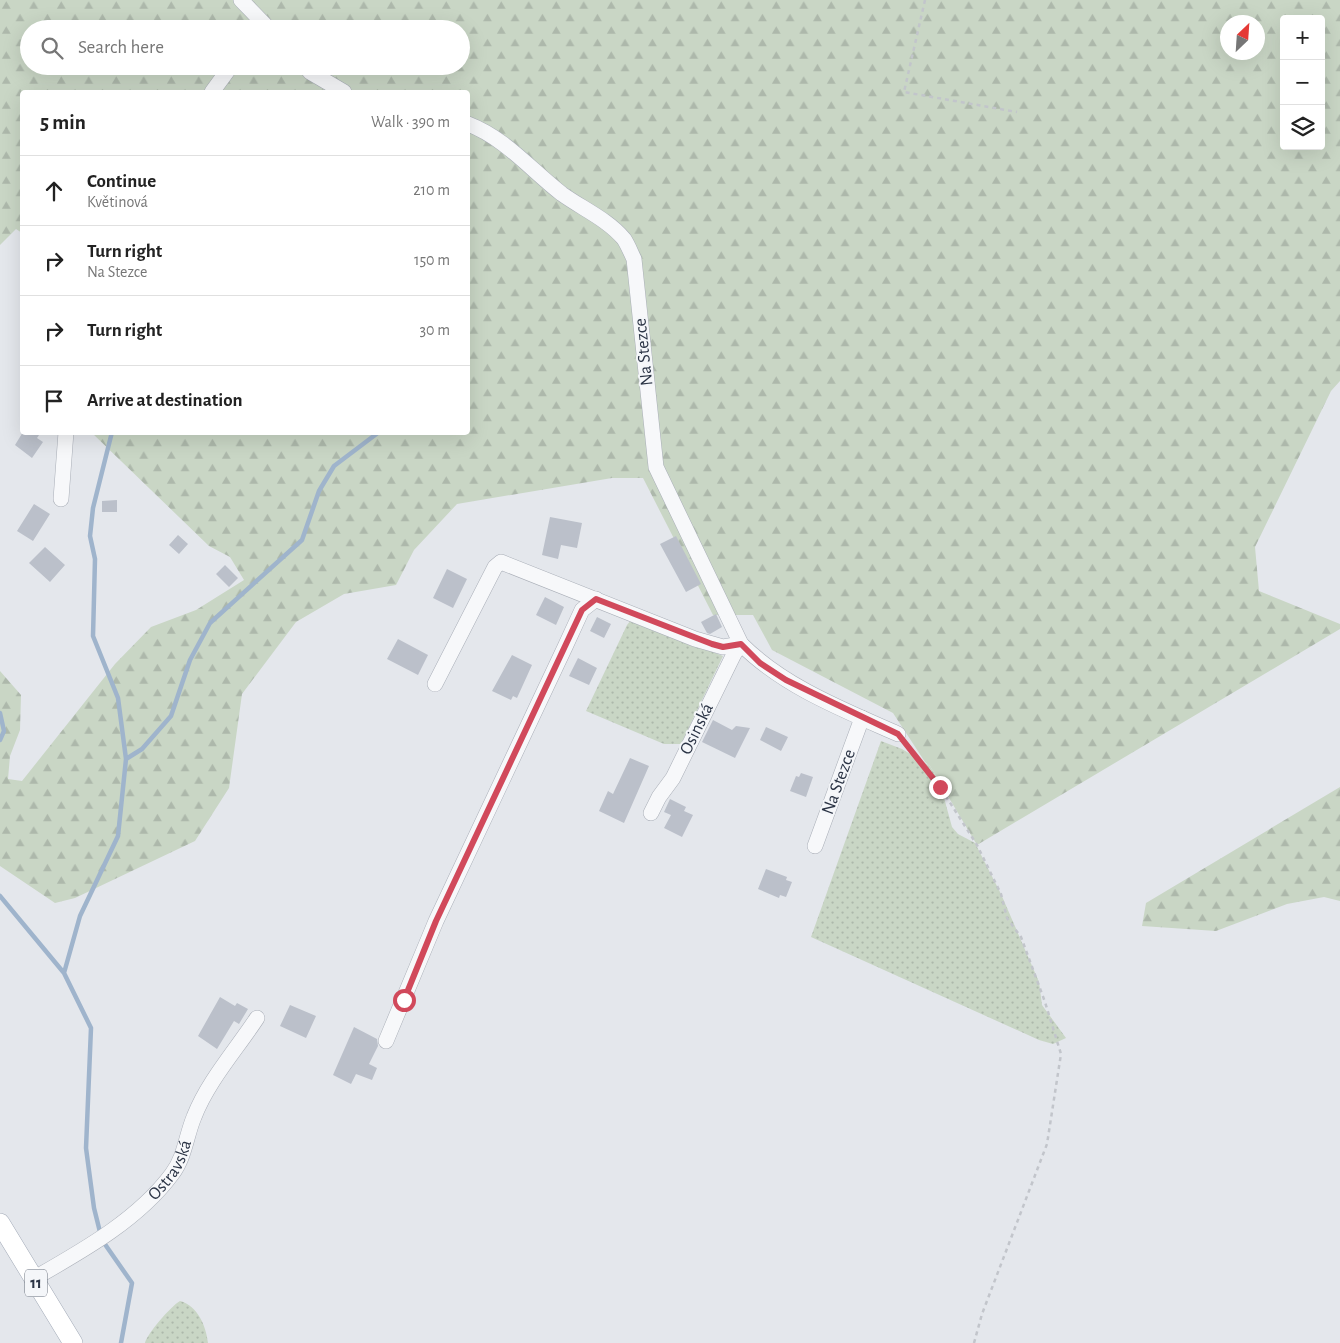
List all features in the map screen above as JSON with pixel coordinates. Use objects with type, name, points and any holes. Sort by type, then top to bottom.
[{"type":"main road","name":"11","points":[[0,1223],[73,1343]]},
{"type":"street","points":[[241,0],[259,20]]},
{"type":"street","points":[[213,90],[224,75]]},
{"type":"street","points":[[315,75],[341,90]]},
{"type":"street","name":"Na Stezce","points":[[470,125],[482,129],[505,146],[562,194],[608,224],[625,240],[634,260],[656,467],[741,644],[760,663],[786,680],[898,734]]},
{"type":"street","points":[[61,499],[66,435]]},
{"type":"street","points":[[435,684],[498,563],[501,562],[712,644],[723,647],[741,644]]},
{"type":"street","points":[[386,1041],[436,921],[582,610],[596,599]]},
{"type":"street","name":"Osinská","points":[[651,813],[658,796],[672,778],[734,654],[741,644]]},
{"type":"street","name":"Na Stezce","points":[[815,846],[862,718]]},
{"type":"street","name":"Ostravská","points":[[34,1279],[105,1235],[139,1208],[173,1174],[182,1155],[194,1117],[207,1092],[257,1018]]},
{"type":"path","points":[[925,0],[904,92],[1017,112]]},
{"type":"path","points":[[898,734],[940,787],[977,846],[1001,894],[1007,918],[1021,937],[1045,1002],[1060,1054],[1047,1144],[982,1314],[974,1343]]},
{"type":"green space","points":[[0,0],[1340,0],[1340,381],[1331,391],[1255,547],[1259,591],[1340,624],[1340,629],[977,845],[930,766],[925,762],[893,713],[772,650],[753,615],[713,615],[643,478],[612,478],[457,504],[414,550],[396,585],[344,594],[296,622],[242,694],[229,788],[195,841],[75,898],[55,903],[0,866],[0,671],[21,695],[20,730],[10,756],[8,779],[22,781],[115,664],[151,627],[196,610],[244,580],[230,557],[209,546],[94,435],[470,435],[470,90],[20,90],[20,232],[16,229],[0,245]]},
{"type":"green space","points":[[631,620],[723,656],[681,744],[664,744],[586,711]]},
{"type":"green space","points":[[881,741],[902,749],[930,766],[940,783],[952,827],[958,834],[975,843],[1001,894],[1039,982],[1042,1005],[1066,1038],[1053,1044],[1039,1040],[811,937]]},
{"type":"green space","points":[[1340,787],[1340,901],[1324,897],[1287,904],[1216,931],[1142,926],[1146,903]]},
{"type":"green space","points":[[180,1301],[192,1307],[200,1318],[208,1343],[145,1343],[160,1320]]},
{"type":"building","points":[[21,435],[39,435],[37,438],[43,442],[32,458],[15,445]]},
{"type":"building","points":[[117,500],[117,512],[102,512],[102,501]]},
{"type":"building","points":[[34,504],[50,514],[33,541],[17,531]]},
{"type":"building","points":[[550,517],[582,523],[577,548],[561,545],[558,559],[542,555]]},
{"type":"building","points":[[178,535],[188,544],[179,554],[169,545]]},
{"type":"building","points":[[676,536],[701,584],[686,592],[660,544]]},
{"type":"building","points":[[45,547],[65,565],[50,582],[29,563]]},
{"type":"building","points":[[225,565],[238,578],[229,587],[216,574]]},
{"type":"building","points":[[447,569],[467,579],[453,608],[433,598]]},
{"type":"building","points":[[545,597],[564,607],[556,625],[536,615]]},
{"type":"building","points":[[716,614],[722,627],[710,634],[707,633],[701,622]]},
{"type":"building","points":[[597,617],[611,624],[604,638],[590,631]]},
{"type":"building","points":[[398,639],[428,655],[418,675],[387,659]]},
{"type":"building","points":[[512,655],[532,665],[517,698],[513,696],[511,700],[492,691]]},
{"type":"building","points":[[578,658],[597,668],[589,685],[569,676]]},
{"type":"building","points":[[713,720],[732,730],[736,726],[750,728],[735,758],[702,742]]},
{"type":"building","points":[[766,727],[788,737],[781,751],[760,740]]},
{"type":"building","points":[[630,758],[649,766],[624,823],[599,811],[608,791],[613,794]]},
{"type":"building","points":[[801,773],[813,777],[806,797],[790,791],[796,776],[799,777]]},
{"type":"building","points":[[670,799],[686,807],[684,811],[693,815],[682,837],[664,828],[671,815],[664,812]]},
{"type":"building","points":[[766,869],[787,877],[786,880],[792,882],[786,897],[780,895],[779,898],[758,889]]},
{"type":"building","points":[[220,997],[235,1006],[237,1003],[248,1009],[239,1024],[234,1021],[217,1049],[198,1036]]},
{"type":"building","points":[[290,1005],[316,1016],[306,1038],[280,1026]]},
{"type":"building","points":[[354,1027],[377,1039],[378,1046],[369,1064],[377,1068],[372,1080],[356,1074],[351,1084],[333,1075]]},
{"type":"waterway","points":[[111,435],[93,508],[90,536],[95,559],[93,636],[118,698],[126,759],[118,836],[80,916],[64,973],[91,1028],[86,1148],[94,1208],[102,1240],[132,1283],[121,1343]]},
{"type":"waterway","points":[[126,759],[142,749],[171,716],[190,660],[210,623],[302,540],[319,491],[334,466],[375,435]]},
{"type":"waterway","points":[[0,713],[4,731],[0,740]]},
{"type":"waterway","points":[[0,896],[64,973]]},
{"type":"route","points":[[404,1000],[436,921],[582,610],[596,599],[712,644],[723,647],[741,644],[760,663],[786,680],[898,734],[940,787]]}]
